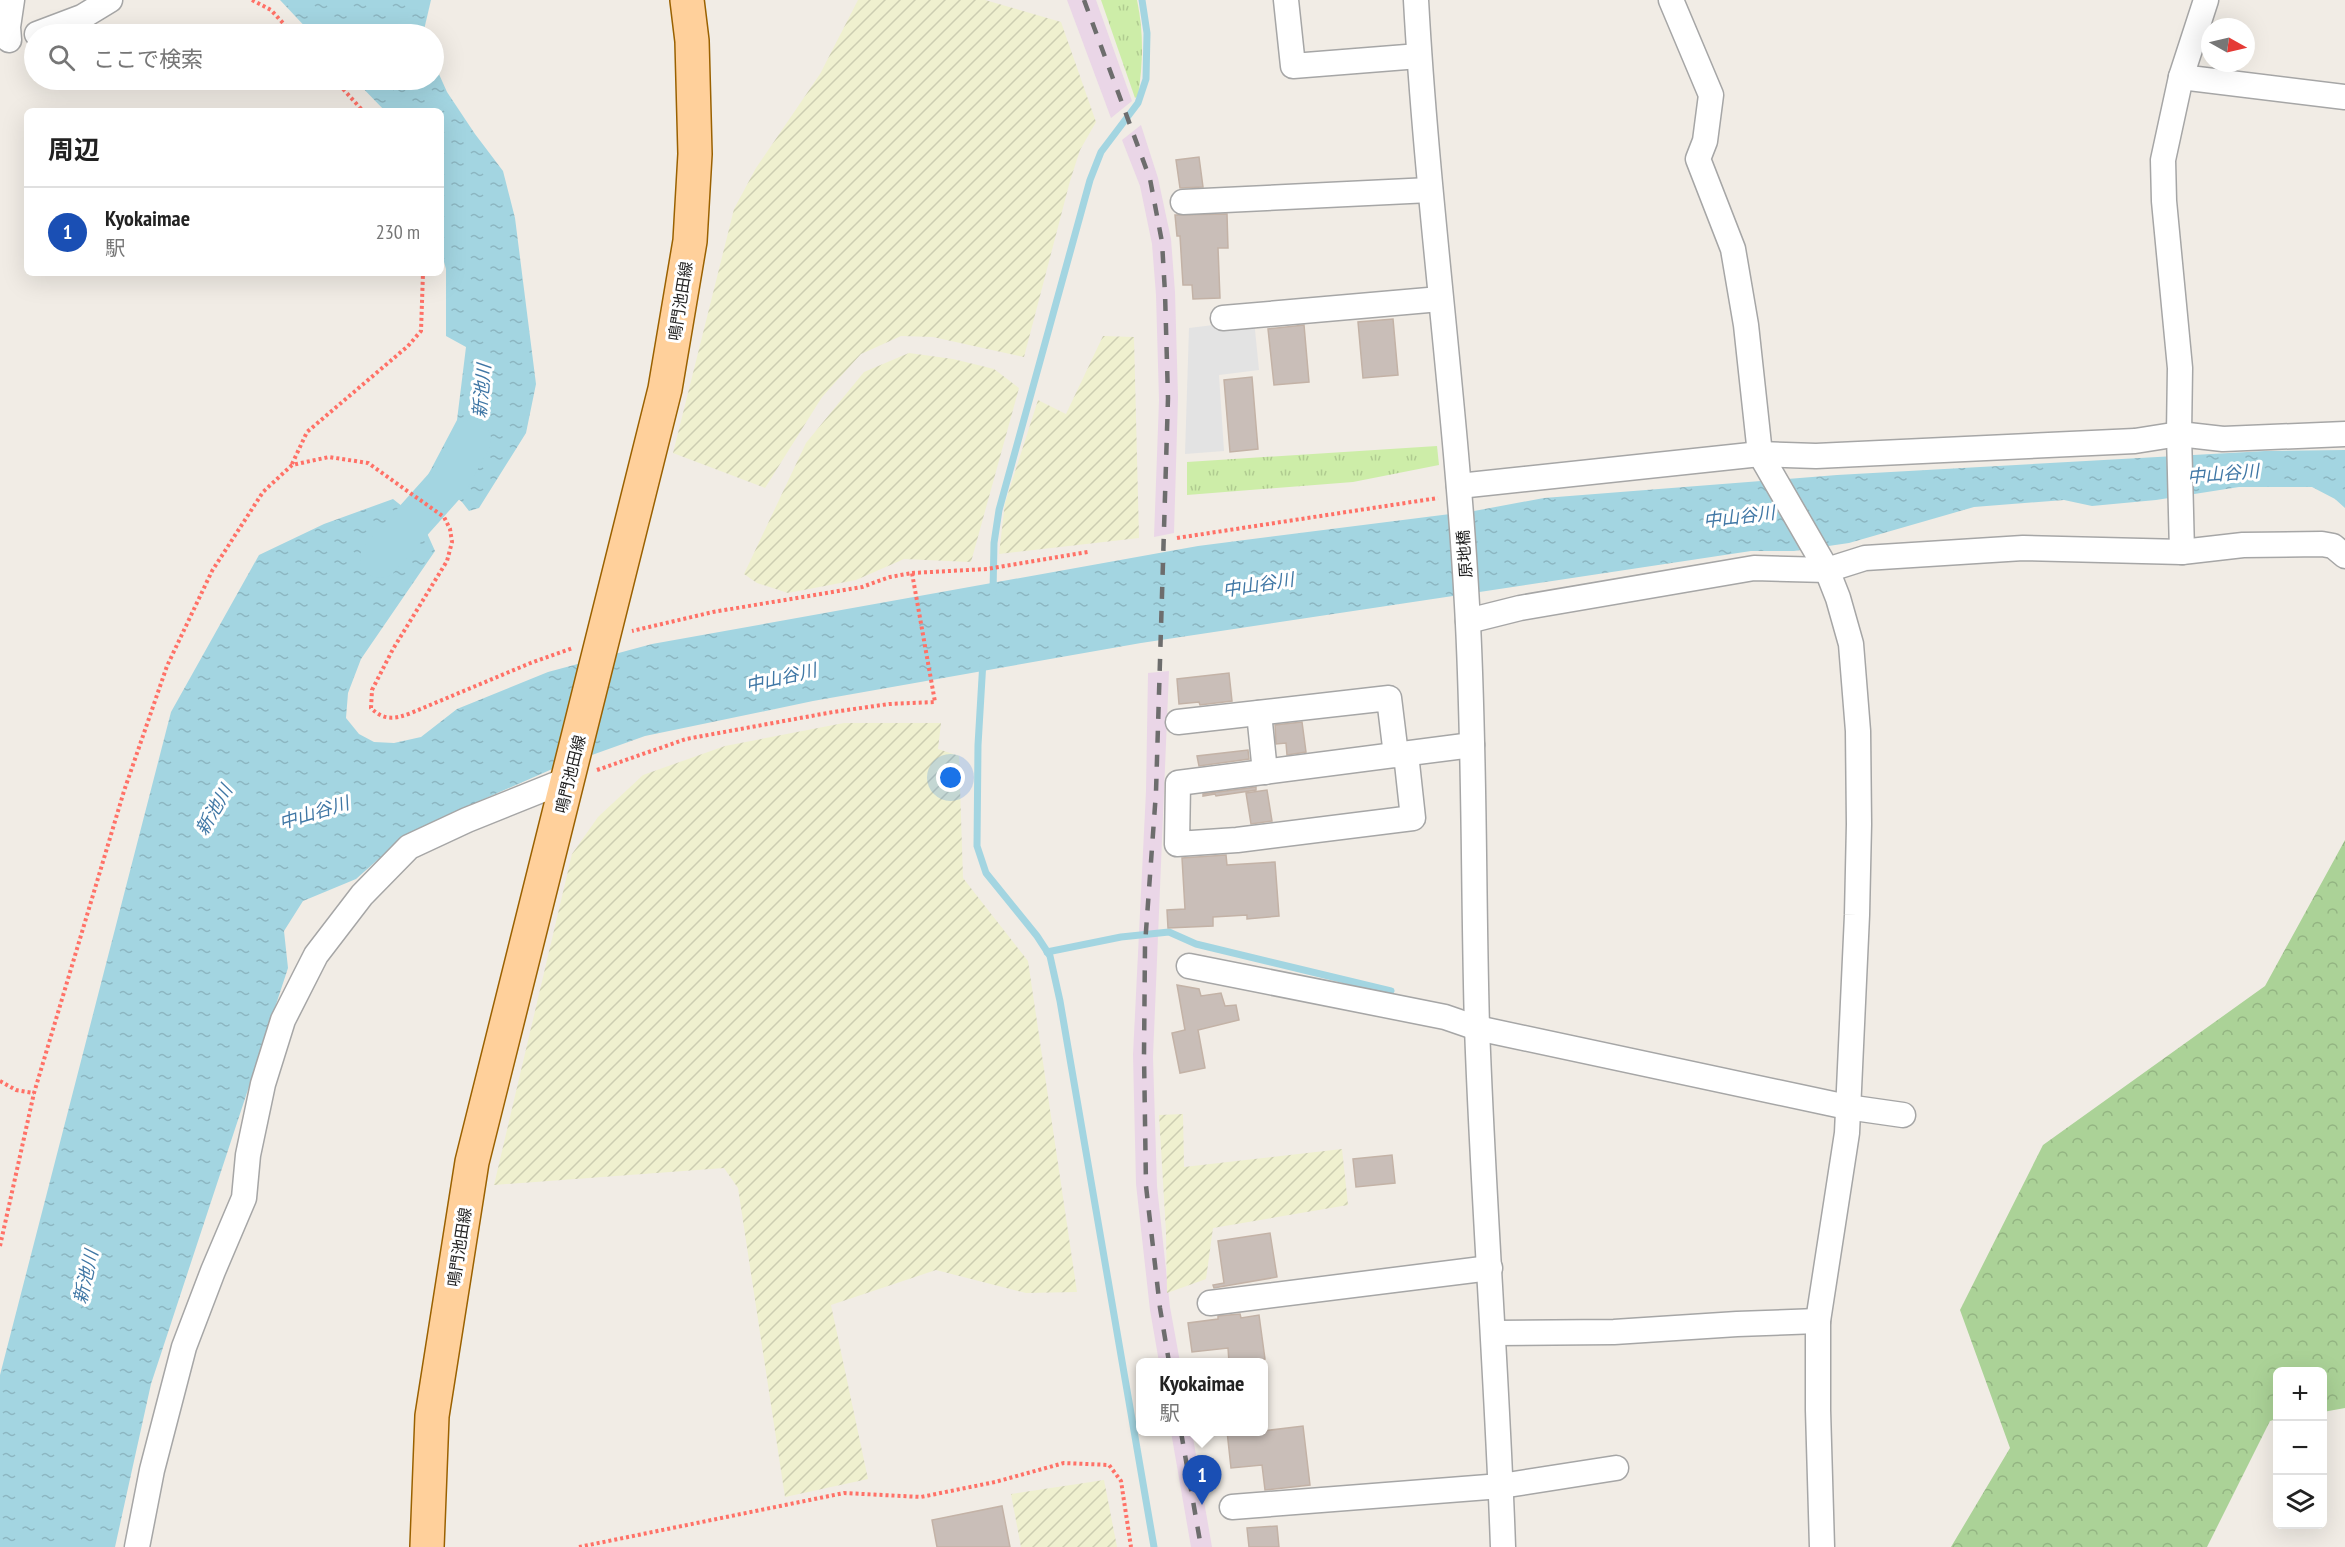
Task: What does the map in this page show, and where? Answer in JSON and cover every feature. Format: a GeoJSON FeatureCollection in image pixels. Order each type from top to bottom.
{"type":"FeatureCollection","features":[{"type":"Feature","properties":{"kind":"main road","name":"鳴門池田線"},"geometry":{"type":"LineString","coordinates":[[427,1547],[432,1416],[472,1162],[571,773],[665,389],[690,241],[694,154],[692,41],[687,0]]}},
{"type":"Feature","properties":{"kind":"street"},"geometry":{"type":"LineString","coordinates":[[12,0],[4,44],[24,39]]}},
{"type":"Feature","properties":{"kind":"street"},"geometry":{"type":"LineString","coordinates":[[64,24],[82,17],[110,0]]}},
{"type":"Feature","properties":{"kind":"street"},"geometry":{"type":"LineString","coordinates":[[1286,0],[1293,66],[1419,56]]}},
{"type":"Feature","properties":{"kind":"street","name":"原地橋"},"geometry":{"type":"LineString","coordinates":[[1416,0],[1430,190],[1459,494],[1468,615],[1477,1028],[1503,1547]]}},
{"type":"Feature","properties":{"kind":"street"},"geometry":{"type":"LineString","coordinates":[[1671,0],[1711,95],[1705,141],[1698,159],[1733,249],[1746,325],[1764,462],[1823,563],[1838,598],[1851,644],[1858,730],[1860,824],[1847,1133],[1818,1321],[1822,1547]]}},
{"type":"Feature","properties":{"kind":"street"},"geometry":{"type":"LineString","coordinates":[[2182,548],[2179,442],[2180,368],[2164,201],[2163,160],[2181,77],[2206,0]]}},
{"type":"Feature","properties":{"kind":"street"},"geometry":{"type":"LineString","coordinates":[[2181,77],[2345,97]]}},
{"type":"Feature","properties":{"kind":"street"},"geometry":{"type":"LineString","coordinates":[[1182,202],[1430,190]]}},
{"type":"Feature","properties":{"kind":"street"},"geometry":{"type":"LineString","coordinates":[[1223,318],[1440,299]]}},
{"type":"Feature","properties":{"kind":"street"},"geometry":{"type":"LineString","coordinates":[[1459,494],[1816,456],[2345,434]]}},
{"type":"Feature","properties":{"kind":"street"},"geometry":{"type":"LineString","coordinates":[[1468,615],[1754,568],[1866,558],[2023,548],[2182,548],[2322,544],[2333,546],[2345,556]]}},
{"type":"Feature","properties":{"kind":"street"},"geometry":{"type":"LineString","coordinates":[[1178,722],[1389,698],[1401,754],[1413,818],[1237,840],[1177,844],[1178,783],[1265,772],[1401,754],[1472,745]]}},
{"type":"Feature","properties":{"kind":"street"},"geometry":{"type":"LineString","coordinates":[[1259,713],[1265,772]]}},
{"type":"Feature","properties":{"kind":"street"},"geometry":{"type":"LineString","coordinates":[[137,1547],[152,1470],[184,1347],[244,1198],[248,1155],[263,1084],[283,1020],[316,955],[362,895],[409,847],[571,773]]}},
{"type":"Feature","properties":{"kind":"street"},"geometry":{"type":"LineString","coordinates":[[1190,966],[1445,1017],[1477,1028],[1848,1107],[1903,1115]]}},
{"type":"Feature","properties":{"kind":"street"},"geometry":{"type":"LineString","coordinates":[[1210,1303],[1490,1268]]}},
{"type":"Feature","properties":{"kind":"street"},"geometry":{"type":"LineString","coordinates":[[1494,1333],[1614,1332],[1818,1321]]}},
{"type":"Feature","properties":{"kind":"street"},"geometry":{"type":"LineString","coordinates":[[1232,1507],[1501,1486],[1616,1468]]}},
{"type":"Feature","properties":{"kind":"path"},"geometry":{"type":"LineString","coordinates":[[252,0],[271,10],[284,24]]}},
{"type":"Feature","properties":{"kind":"path"},"geometry":{"type":"LineString","coordinates":[[344,90],[360,108]]}},
{"type":"Feature","properties":{"kind":"path"},"geometry":{"type":"LineString","coordinates":[[0,1246],[34,1094],[124,791],[167,666],[212,571],[263,492],[292,465],[307,432],[408,346],[421,331],[423,276]]}},
{"type":"Feature","properties":{"kind":"path"},"geometry":{"type":"LineString","coordinates":[[292,465],[329,458],[368,463],[444,517],[450,529],[452,542],[447,561],[393,648],[372,690],[371,708],[380,717],[394,719],[533,662],[713,612],[862,587],[890,577],[912,573],[987,569],[1088,552]]}},
{"type":"Feature","properties":{"kind":"path"},"geometry":{"type":"LineString","coordinates":[[1177,538],[1459,494]]}},
{"type":"Feature","properties":{"kind":"path"},"geometry":{"type":"LineString","coordinates":[[571,773],[686,739],[833,712],[890,704],[935,702],[912,573]]}},
{"type":"Feature","properties":{"kind":"path"},"geometry":{"type":"LineString","coordinates":[[0,1081],[16,1090],[34,1094]]}},
{"type":"Feature","properties":{"kind":"path"},"geometry":{"type":"LineString","coordinates":[[579,1547],[844,1493],[921,1497],[995,1482],[1064,1464],[1109,1465],[1121,1480],[1131,1547]]}},
{"type":"Feature","properties":{"kind":"shaded area"},"geometry":{"type":"Polygon","coordinates":[[[1067,0],[1096,0],[1132,101],[1111,118],[1067,0]]]}},
{"type":"Feature","properties":{"kind":"shaded area"},"geometry":{"type":"Polygon","coordinates":[[[1141,125],[1158,178],[1171,239],[1175,292],[1178,397],[1174,533],[1154,537],[1159,400],[1152,244],[1140,186],[1122,140],[1141,125]]]}},
{"type":"Feature","properties":{"kind":"shaded area"},"geometry":{"type":"Polygon","coordinates":[[[1254,320],[1259,370],[1219,375],[1224,451],[1185,454],[1189,328],[1254,320]]]}},
{"type":"Feature","properties":{"kind":"shaded area"},"geometry":{"type":"Polygon","coordinates":[[[1169,671],[1153,1057],[1157,1186],[1170,1307],[1179,1358],[1158,1358],[1150,1310],[1136,1184],[1133,1055],[1146,791],[1148,673],[1169,671]]]}},
{"type":"Feature","properties":{"kind":"shaded area"},"geometry":{"type":"Polygon","coordinates":[[[1172,1436],[1193,1436],[1212,1547],[1191,1547],[1172,1436]]]}},
{"type":"Feature","properties":{"kind":"green space"},"geometry":{"type":"Polygon","coordinates":[[[858,0],[985,0],[1061,22],[1096,122],[1080,150],[1070,181],[1024,357],[933,337],[901,336],[861,354],[822,397],[765,488],[673,453],[734,209],[756,168],[820,74],[858,0]]]}},
{"type":"Feature","properties":{"kind":"green space"},"geometry":{"type":"Polygon","coordinates":[[[1101,0],[1137,0],[1142,48],[1138,96],[1135,98],[1101,0]]]}},
{"type":"Feature","properties":{"kind":"green space"},"geometry":{"type":"Polygon","coordinates":[[[1103,336],[1134,337],[1139,538],[999,554],[1005,503],[1038,400],[1066,414],[1103,336]]]}},
{"type":"Feature","properties":{"kind":"green space"},"geometry":{"type":"Polygon","coordinates":[[[909,353],[953,359],[994,369],[1019,388],[971,562],[904,559],[856,580],[788,593],[757,583],[744,574],[806,443],[864,372],[909,353]]]}},
{"type":"Feature","properties":{"kind":"green space"},"geometry":{"type":"Polygon","coordinates":[[[1437,446],[1439,465],[1353,482],[1187,495],[1187,462],[1437,446]]]}},
{"type":"Feature","properties":{"kind":"green space"},"geometry":{"type":"Polygon","coordinates":[[[844,723],[941,723],[938,749],[959,756],[963,878],[1028,961],[1077,1292],[1026,1293],[936,1270],[831,1305],[868,1479],[785,1497],[738,1188],[724,1168],[494,1185],[572,854],[598,817],[643,775],[725,746],[844,723]]]}},
{"type":"Feature","properties":{"kind":"green space"},"geometry":{"type":"Polygon","coordinates":[[[2345,840],[2345,1408],[2327,1411],[2327,1367],[2273,1367],[2273,1420],[2270,1421],[2207,1547],[1951,1547],[2010,1448],[1960,1310],[2043,1145],[2265,986],[2345,840]]]}},
{"type":"Feature","properties":{"kind":"green space"},"geometry":{"type":"Polygon","coordinates":[[[1183,1114],[1184,1167],[1342,1149],[1348,1205],[1213,1228],[1206,1279],[1167,1293],[1159,1115],[1183,1114]]]}},
{"type":"Feature","properties":{"kind":"green space"},"geometry":{"type":"Polygon","coordinates":[[[1104,1480],[1117,1547],[1021,1547],[1011,1494],[1104,1480]]]}},
{"type":"Feature","properties":{"kind":"water"},"geometry":{"type":"Polygon","coordinates":[[[280,0],[431,0],[425,24],[303,24],[280,0]]]}},
{"type":"Feature","properties":{"kind":"water"},"geometry":{"type":"Polygon","coordinates":[[[444,85],[475,134],[503,171],[515,218],[536,384],[526,433],[479,508],[469,511],[462,502],[428,475],[457,420],[466,347],[446,336],[444,108],[382,108],[365,90],[444,90],[444,85]]]}},
{"type":"Feature","properties":{"kind":"water","name":"中山谷川"},"geometry":{"type":"Polygon","coordinates":[[[2345,450],[2345,508],[2335,499],[2312,487],[2239,487],[2156,500],[2092,506],[2064,500],[1974,507],[1849,543],[1794,551],[1751,551],[1141,643],[813,701],[645,736],[550,770],[475,803],[400,840],[356,879],[303,901],[284,931],[288,968],[151,1384],[115,1547],[0,1547],[0,1375],[171,712],[259,555],[324,524],[393,499],[422,522],[435,551],[361,659],[348,693],[346,718],[359,734],[374,742],[394,743],[421,737],[457,709],[548,672],[652,644],[1198,546],[1474,511],[1544,498],[1837,475],[2265,451],[2345,450]]]}},
{"type":"Feature","properties":{"kind":"building"},"geometry":{"type":"Polygon","coordinates":[[[1199,157],[1203,187],[1180,188],[1176,160],[1199,157]]]}},
{"type":"Feature","properties":{"kind":"building"},"geometry":{"type":"Polygon","coordinates":[[[1227,214],[1228,248],[1218,248],[1220,298],[1193,299],[1192,285],[1183,285],[1180,236],[1177,236],[1175,215],[1227,214]]]}},
{"type":"Feature","properties":{"kind":"building"},"geometry":{"type":"Polygon","coordinates":[[[1393,319],[1398,375],[1363,378],[1358,322],[1393,319]]]}},
{"type":"Feature","properties":{"kind":"building"},"geometry":{"type":"Polygon","coordinates":[[[1304,325],[1309,382],[1274,385],[1268,329],[1304,325]]]}},
{"type":"Feature","properties":{"kind":"building"},"geometry":{"type":"Polygon","coordinates":[[[1252,377],[1258,449],[1230,452],[1224,380],[1252,377]]]}},
{"type":"Feature","properties":{"kind":"building"},"geometry":{"type":"Polygon","coordinates":[[[1229,673],[1232,701],[1200,705],[1199,702],[1179,704],[1177,679],[1229,673]]]}},
{"type":"Feature","properties":{"kind":"building"},"geometry":{"type":"Polygon","coordinates":[[[1302,722],[1306,752],[1287,755],[1286,743],[1276,744],[1275,725],[1302,722]]]}},
{"type":"Feature","properties":{"kind":"building"},"geometry":{"type":"Polygon","coordinates":[[[1248,750],[1249,759],[1199,766],[1197,756],[1248,750]]]}},
{"type":"Feature","properties":{"kind":"building"},"geometry":{"type":"Polygon","coordinates":[[[1256,787],[1256,790],[1203,796],[1203,794],[1256,787]]]}},
{"type":"Feature","properties":{"kind":"building"},"geometry":{"type":"Polygon","coordinates":[[[1267,790],[1272,821],[1251,824],[1246,793],[1267,790]]]}},
{"type":"Feature","properties":{"kind":"building"},"geometry":{"type":"Polygon","coordinates":[[[1226,855],[1227,865],[1275,862],[1279,916],[1247,919],[1247,915],[1213,917],[1213,926],[1168,928],[1167,910],[1185,909],[1182,858],[1226,855]]]}},
{"type":"Feature","properties":{"kind":"building"},"geometry":{"type":"Polygon","coordinates":[[[1177,985],[1199,989],[1201,996],[1221,993],[1225,1006],[1236,1005],[1239,1020],[1198,1030],[1205,1068],[1180,1073],[1172,1033],[1185,1030],[1177,985]]]}},
{"type":"Feature","properties":{"kind":"building"},"geometry":{"type":"Polygon","coordinates":[[[1392,1155],[1395,1183],[1356,1187],[1353,1159],[1392,1155]]]}},
{"type":"Feature","properties":{"kind":"building"},"geometry":{"type":"Polygon","coordinates":[[[1270,1233],[1277,1277],[1214,1288],[1213,1285],[1224,1283],[1218,1241],[1270,1233]]]}},
{"type":"Feature","properties":{"kind":"building"},"geometry":{"type":"Polygon","coordinates":[[[1240,1314],[1241,1318],[1259,1315],[1265,1358],[1229,1358],[1228,1348],[1192,1352],[1188,1323],[1218,1319],[1218,1316],[1240,1314]]]}},
{"type":"Feature","properties":{"kind":"building"},"geometry":{"type":"Polygon","coordinates":[[[1303,1426],[1310,1485],[1265,1490],[1262,1465],[1231,1468],[1228,1436],[1268,1436],[1268,1430],[1303,1426]]]}},
{"type":"Feature","properties":{"kind":"building"},"geometry":{"type":"Polygon","coordinates":[[[1002,1506],[1010,1547],[937,1547],[932,1520],[1002,1506]]]}},
{"type":"Feature","properties":{"kind":"building"},"geometry":{"type":"Polygon","coordinates":[[[1277,1526],[1279,1547],[1249,1547],[1247,1528],[1277,1526]]]}},
{"type":"Feature","properties":{"kind":"waterway"},"geometry":{"type":"LineString","coordinates":[[993,592],[994,543],[999,510],[1090,180],[1101,152],[1138,103],[1146,79],[1147,33],[1142,0]]}},
{"type":"Feature","properties":{"kind":"waterway","name":"新池川"},"geometry":{"type":"LineString","coordinates":[[380,558],[448,482],[471,440]]}},
{"type":"Feature","properties":{"kind":"waterway"},"geometry":{"type":"LineString","coordinates":[[983,661],[978,745],[977,846],[986,873],[1037,936],[1050,956],[1060,1001],[1154,1547]]}},
{"type":"Feature","properties":{"kind":"waterway"},"geometry":{"type":"LineString","coordinates":[[1047,952],[1121,937],[1169,932],[1196,944],[1391,991]]}},
{"type":"Feature","properties":{"kind":"railway"},"geometry":{"type":"LineString","coordinates":[[1084,0],[1150,179],[1162,242],[1168,398],[1156,792],[1145,945],[1144,1055],[1146,1186],[1160,1308],[1168,1358]]}},
{"type":"Feature","properties":{"kind":"railway"},"geometry":{"type":"LineString","coordinates":[[1182,1436],[1201,1547]]}},
{"type":"Feature","properties":{"kind":"place","name":"Kyokaimae"},"geometry":{"type":"Point","coordinates":[1202,1505]}}]}
